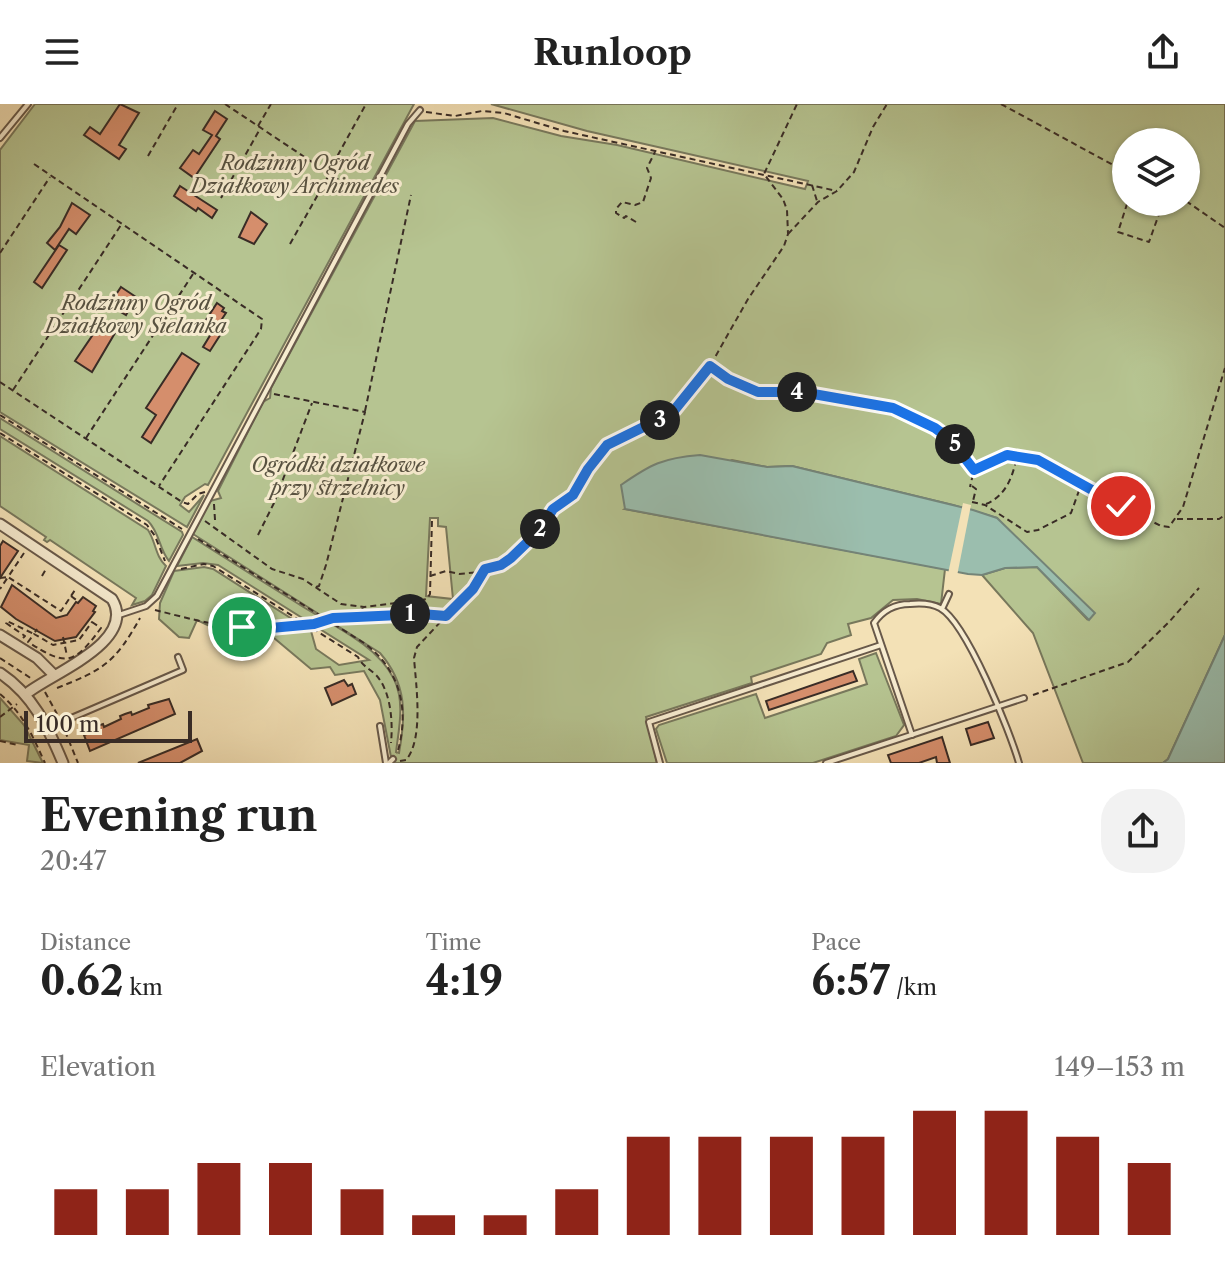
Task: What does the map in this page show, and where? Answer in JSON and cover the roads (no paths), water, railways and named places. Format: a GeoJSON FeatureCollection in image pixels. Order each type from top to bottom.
{"type":"FeatureCollection","features":[{"type":"Feature","properties":{"kind":"street"},"geometry":{"type":"LineString","coordinates":[[0,524],[112,599],[117,608],[111,632],[100,646],[26,694]]}},
{"type":"Feature","properties":{"kind":"street"},"geometry":{"type":"LineString","coordinates":[[0,635],[37,658],[54,675]]}},
{"type":"Feature","properties":{"kind":"street"},"geometry":{"type":"LineString","coordinates":[[0,673],[26,694],[48,728],[63,763]]}},
{"type":"Feature","properties":{"kind":"lane"},"geometry":{"type":"LineString","coordinates":[[0,138],[28,104]]}},
{"type":"Feature","properties":{"kind":"lane"},"geometry":{"type":"LineString","coordinates":[[117,615],[146,606],[157,596],[388,162],[420,110]]}},
{"type":"Feature","properties":{"kind":"lane"},"geometry":{"type":"LineString","coordinates":[[942,609],[949,594]]}},
{"type":"Feature","properties":{"kind":"lane"},"geometry":{"type":"LineString","coordinates":[[912,735],[874,623],[880,614],[897,604],[924,603],[942,609],[958,629],[999,706],[1019,763]]}},
{"type":"Feature","properties":{"kind":"lane"},"geometry":{"type":"LineString","coordinates":[[660,763],[649,722],[881,645]]}},
{"type":"Feature","properties":{"kind":"lane"},"geometry":{"type":"LineString","coordinates":[[48,728],[183,670],[178,657]]}},
{"type":"Feature","properties":{"kind":"lane"},"geometry":{"type":"LineString","coordinates":[[826,763],[1024,698]]}},
{"type":"Feature","properties":{"kind":"lane"},"geometry":{"type":"LineString","coordinates":[[380,726],[391,759]]}},
{"type":"Feature","properties":{"kind":"park label","name":"Rodzinny Ogród Działkowy Archimedes"},"geometry":{"type":"Point","coordinates":[295,174]}},
{"type":"Feature","properties":{"kind":"park label","name":"Rodzinny Ogród Działkowy Sielanka"},"geometry":{"type":"Point","coordinates":[136,314]}},
{"type":"Feature","properties":{"kind":"park label","name":"Ogródki działkowe przy strzelnicy"},"geometry":{"type":"Point","coordinates":[338,476]}}]}
